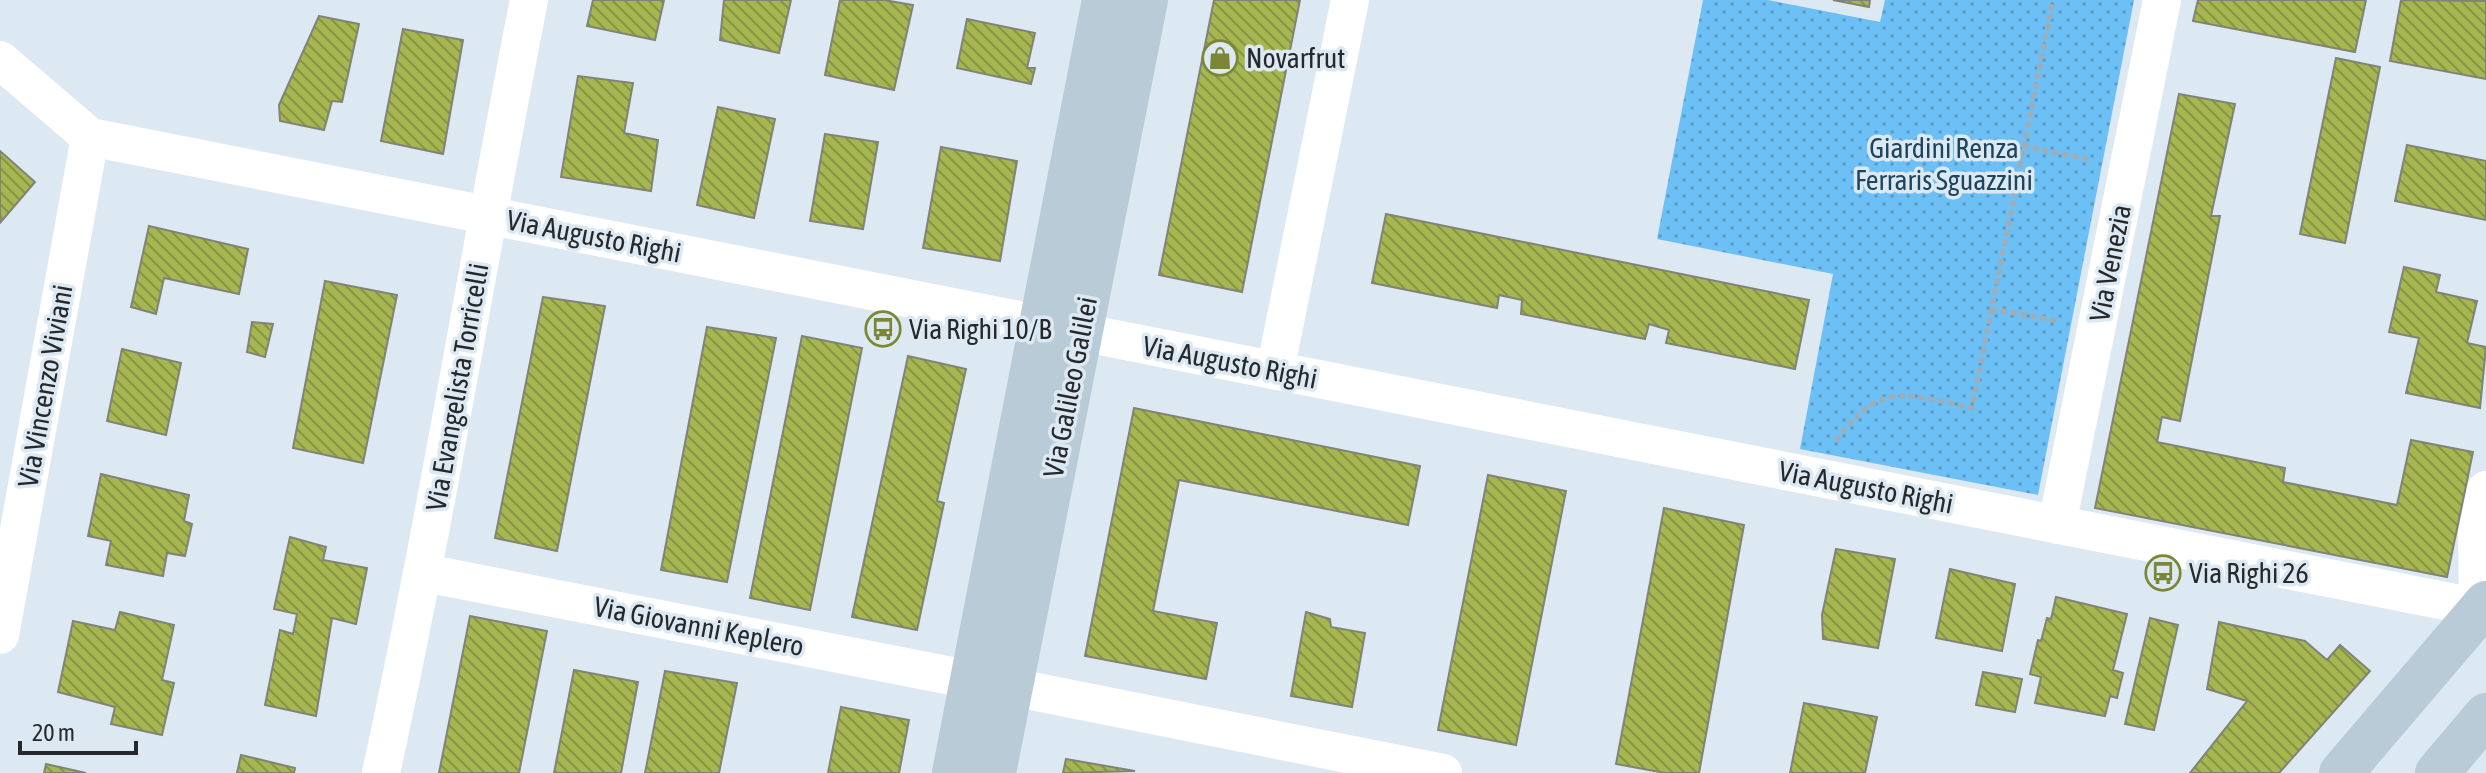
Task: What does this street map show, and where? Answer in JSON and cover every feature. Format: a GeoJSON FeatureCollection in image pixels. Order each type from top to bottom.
{"type":"FeatureCollection","features":[{"type":"Feature","properties":{"kind":"street","name":"Via Evangelista Torricelli"},"geometry":{"type":"LineString","coordinates":[[381,773],[425,573],[486,215],[529,0]]}},
{"type":"Feature","properties":{"kind":"street","name":"Via Galileo Galilei"},"geometry":{"type":"LineString","coordinates":[[1061,328],[1102,0]]}},
{"type":"Feature","properties":{"kind":"street","name":"Via Galileo Galilei"},"geometry":{"type":"LineString","coordinates":[[954,773],[992,683],[1061,328],[1146,0]]}},
{"type":"Feature","properties":{"kind":"street"},"geometry":{"type":"LineString","coordinates":[[1275,371],[1350,0]]}},
{"type":"Feature","properties":{"kind":"street","name":"Via Venezia"},"geometry":{"type":"LineString","coordinates":[[2057,525],[2162,0]]}},
{"type":"Feature","properties":{"kind":"street","name":"Via Augusto Righi"},"geometry":{"type":"LineString","coordinates":[[0,60],[90,137],[2483,607]]}},
{"type":"Feature","properties":{"kind":"street","name":"Via Vincenzo Viviani"},"geometry":{"type":"LineString","coordinates":[[0,635],[90,137]]}},
{"type":"Feature","properties":{"kind":"street"},"geometry":{"type":"LineString","coordinates":[[2341,773],[2483,607],[2477,534],[2486,490]]}},
{"type":"Feature","properties":{"kind":"street","name":"Via Giovanni Keplero"},"geometry":{"type":"LineString","coordinates":[[425,573],[1443,773]]}},
{"type":"Feature","properties":{"kind":"street","name":"Via Galileo Galilei"},"geometry":{"type":"LineString","coordinates":[[992,683],[994,773]]}},
{"type":"Feature","properties":{"kind":"street"},"geometry":{"type":"LineString","coordinates":[[2437,773],[2486,715]]}},
{"type":"Feature","properties":{"kind":"path"},"geometry":{"type":"LineString","coordinates":[[1831,448],[1854,417],[1876,400],[1906,394],[1972,408],[2053,0]]}},
{"type":"Feature","properties":{"kind":"path"},"geometry":{"type":"LineString","coordinates":[[2023,146],[2093,160]]}},
{"type":"Feature","properties":{"kind":"path"},"geometry":{"type":"LineString","coordinates":[[1991,309],[2062,322]]}},
{"type":"Feature","properties":{"kind":"green space","name":"Giardini Renza Ferraris Sguazzini"},"geometry":{"type":"Polygon","coordinates":[[[1703,0],[1768,0],[1880,22],[1885,0],[2134,0],[2038,495],[1800,449],[1833,274],[1657,239],[1703,0]]]}},
{"type":"Feature","properties":{"kind":"building"},"geometry":{"type":"Polygon","coordinates":[[[593,0],[664,0],[655,40],[587,26],[593,0]]]}},
{"type":"Feature","properties":{"kind":"building"},"geometry":{"type":"Polygon","coordinates":[[[724,0],[791,0],[779,53],[720,40],[724,0]]]}},
{"type":"Feature","properties":{"kind":"building"},"geometry":{"type":"Polygon","coordinates":[[[840,0],[884,0],[913,5],[894,90],[825,75],[840,0]]]}},
{"type":"Feature","properties":{"kind":"building"},"geometry":{"type":"Polygon","coordinates":[[[1214,0],[1300,0],[1242,292],[1159,275],[1214,0]]]}},
{"type":"Feature","properties":{"kind":"building"},"geometry":{"type":"Polygon","coordinates":[[[1833,0],[1870,0],[1869,7],[1833,0]]]}},
{"type":"Feature","properties":{"kind":"building"},"geometry":{"type":"Polygon","coordinates":[[[2198,0],[2366,0],[2355,52],[2193,21],[2198,0]]]}},
{"type":"Feature","properties":{"kind":"building"},"geometry":{"type":"Polygon","coordinates":[[[2401,0],[2486,1],[2486,79],[2390,61],[2401,0]]]}},
{"type":"Feature","properties":{"kind":"building"},"geometry":{"type":"Polygon","coordinates":[[[319,16],[359,24],[342,102],[332,101],[324,130],[280,121],[279,105],[319,16]]]}},
{"type":"Feature","properties":{"kind":"building"},"geometry":{"type":"Polygon","coordinates":[[[967,19],[1035,33],[1027,68],[1035,68],[1031,84],[957,68],[967,19]]]}},
{"type":"Feature","properties":{"kind":"building"},"geometry":{"type":"Polygon","coordinates":[[[403,29],[463,40],[443,154],[381,141],[403,29]]]}},
{"type":"Feature","properties":{"kind":"building"},"geometry":{"type":"Polygon","coordinates":[[[2336,58],[2380,67],[2345,243],[2300,234],[2336,58]]]}},
{"type":"Feature","properties":{"kind":"building"},"geometry":{"type":"Polygon","coordinates":[[[578,76],[633,83],[624,133],[658,140],[651,191],[561,177],[578,76]]]}},
{"type":"Feature","properties":{"kind":"building"},"geometry":{"type":"Polygon","coordinates":[[[2179,94],[2235,104],[2211,216],[2220,216],[2180,421],[2162,417],[2157,442],[2285,468],[2283,482],[2397,505],[2411,440],[2473,452],[2447,577],[2095,508],[2179,94]]]}},
{"type":"Feature","properties":{"kind":"building"},"geometry":{"type":"Polygon","coordinates":[[[718,107],[775,119],[754,218],[697,205],[718,107]]]}},
{"type":"Feature","properties":{"kind":"building"},"geometry":{"type":"Polygon","coordinates":[[[825,134],[878,142],[863,229],[810,221],[825,134]]]}},
{"type":"Feature","properties":{"kind":"building"},"geometry":{"type":"Polygon","coordinates":[[[2407,145],[2486,161],[2486,220],[2395,201],[2407,145]]]}},
{"type":"Feature","properties":{"kind":"building"},"geometry":{"type":"Polygon","coordinates":[[[941,147],[1017,161],[1000,261],[923,248],[941,147]]]}},
{"type":"Feature","properties":{"kind":"building"},"geometry":{"type":"Polygon","coordinates":[[[0,151],[35,182],[0,223],[0,151]]]}},
{"type":"Feature","properties":{"kind":"building"},"geometry":{"type":"Polygon","coordinates":[[[1386,214],[1809,300],[1795,369],[1666,343],[1669,330],[1649,324],[1645,339],[1521,314],[1522,300],[1499,295],[1497,308],[1372,283],[1386,214]]]}},
{"type":"Feature","properties":{"kind":"building"},"geometry":{"type":"Polygon","coordinates":[[[149,226],[248,249],[239,294],[164,278],[156,314],[131,307],[149,226]]]}},
{"type":"Feature","properties":{"kind":"building"},"geometry":{"type":"Polygon","coordinates":[[[2404,267],[2440,275],[2436,292],[2477,301],[2467,343],[2486,347],[2480,408],[2406,393],[2419,338],[2389,332],[2404,267]]]}},
{"type":"Feature","properties":{"kind":"building"},"geometry":{"type":"Polygon","coordinates":[[[325,281],[397,295],[363,463],[293,448],[325,281]]]}},
{"type":"Feature","properties":{"kind":"building"},"geometry":{"type":"Polygon","coordinates":[[[543,297],[605,306],[557,551],[495,538],[543,297]]]}},
{"type":"Feature","properties":{"kind":"building"},"geometry":{"type":"Polygon","coordinates":[[[252,322],[273,324],[265,357],[247,352],[252,322]]]}},
{"type":"Feature","properties":{"kind":"building"},"geometry":{"type":"Polygon","coordinates":[[[707,327],[776,338],[727,582],[661,570],[707,327]]]}},
{"type":"Feature","properties":{"kind":"building"},"geometry":{"type":"Polygon","coordinates":[[[802,336],[862,348],[810,610],[750,598],[802,336]]]}},
{"type":"Feature","properties":{"kind":"building"},"geometry":{"type":"Polygon","coordinates":[[[122,349],[181,363],[166,435],[107,421],[122,349]]]}},
{"type":"Feature","properties":{"kind":"building"},"geometry":{"type":"Polygon","coordinates":[[[908,356],[966,369],[937,501],[944,503],[917,630],[852,617],[908,356]]]}},
{"type":"Feature","properties":{"kind":"building"},"geometry":{"type":"Polygon","coordinates":[[[1134,408],[1420,466],[1408,525],[1179,480],[1153,611],[1217,623],[1206,679],[1085,656],[1134,408]]]}},
{"type":"Feature","properties":{"kind":"building"},"geometry":{"type":"Polygon","coordinates":[[[101,474],[189,495],[184,521],[192,524],[185,556],[167,553],[163,576],[106,565],[111,541],[88,536],[101,474]]]}},
{"type":"Feature","properties":{"kind":"building"},"geometry":{"type":"Polygon","coordinates":[[[1488,475],[1566,491],[1516,745],[1438,730],[1488,475]]]}},
{"type":"Feature","properties":{"kind":"building"},"geometry":{"type":"Polygon","coordinates":[[[1664,508],[1744,525],[1699,773],[1665,773],[1616,764],[1664,508]]]}},
{"type":"Feature","properties":{"kind":"building"},"geometry":{"type":"Polygon","coordinates":[[[290,537],[326,547],[323,560],[367,568],[356,624],[332,618],[316,716],[265,705],[280,630],[293,634],[297,614],[274,609],[290,537]]]}},
{"type":"Feature","properties":{"kind":"building"},"geometry":{"type":"Polygon","coordinates":[[[1836,549],[1895,559],[1878,648],[1823,639],[1822,615],[1836,549]]]}},
{"type":"Feature","properties":{"kind":"building"},"geometry":{"type":"Polygon","coordinates":[[[1950,569],[2015,584],[2002,651],[1936,638],[1950,569]]]}},
{"type":"Feature","properties":{"kind":"building"},"geometry":{"type":"Polygon","coordinates":[[[2056,597],[2127,614],[2113,670],[2123,673],[2117,698],[2110,696],[2105,716],[2035,703],[2041,677],[2030,674],[2038,640],[2041,641],[2047,618],[2051,619],[2056,597]]]}},
{"type":"Feature","properties":{"kind":"building"},"geometry":{"type":"Polygon","coordinates":[[[120,612],[174,625],[162,680],[174,683],[162,735],[111,724],[115,707],[58,692],[73,621],[115,630],[120,612]]]}},
{"type":"Feature","properties":{"kind":"building"},"geometry":{"type":"Polygon","coordinates":[[[1306,612],[1330,619],[1331,627],[1365,633],[1352,707],[1291,696],[1306,612]]]}},
{"type":"Feature","properties":{"kind":"building"},"geometry":{"type":"Polygon","coordinates":[[[470,616],[547,631],[519,773],[439,773],[470,616]]]}},
{"type":"Feature","properties":{"kind":"building"},"geometry":{"type":"Polygon","coordinates":[[[2150,618],[2178,625],[2154,730],[2125,724],[2150,618]]]}},
{"type":"Feature","properties":{"kind":"building"},"geometry":{"type":"Polygon","coordinates":[[[2219,622],[2305,641],[2327,660],[2340,645],[2370,671],[2279,773],[2190,773],[2247,701],[2207,689],[2219,622]]]}},
{"type":"Feature","properties":{"kind":"building"},"geometry":{"type":"Polygon","coordinates":[[[574,670],[638,682],[621,773],[554,773],[574,670]]]}},
{"type":"Feature","properties":{"kind":"building"},"geometry":{"type":"Polygon","coordinates":[[[665,671],[737,683],[719,773],[645,773],[665,671]]]}},
{"type":"Feature","properties":{"kind":"building"},"geometry":{"type":"Polygon","coordinates":[[[1983,672],[2022,679],[2015,712],[1976,705],[1983,672]]]}},
{"type":"Feature","properties":{"kind":"building"},"geometry":{"type":"Polygon","coordinates":[[[1804,703],[1877,717],[1865,773],[1790,773],[1804,703]]]}},
{"type":"Feature","properties":{"kind":"building"},"geometry":{"type":"Polygon","coordinates":[[[841,707],[909,720],[899,773],[828,773],[841,707]]]}},
{"type":"Feature","properties":{"kind":"building"},"geometry":{"type":"Polygon","coordinates":[[[241,755],[295,768],[294,773],[237,773],[241,755]]]}},
{"type":"Feature","properties":{"kind":"building"},"geometry":{"type":"Polygon","coordinates":[[[1066,759],[1135,771],[1063,773],[1066,759]]]}},
{"type":"Feature","properties":{"kind":"building"},"geometry":{"type":"Polygon","coordinates":[[[46,764],[86,773],[44,773],[46,764]]]}},
{"type":"Feature","properties":{"kind":"place","name":"Novarfrut"},"geometry":{"type":"Point","coordinates":[1220,58]}},
{"type":"Feature","properties":{"kind":"place","name":"Via Righi 10/B"},"geometry":{"type":"Point","coordinates":[883,329]}},
{"type":"Feature","properties":{"kind":"place","name":"Via Righi 26"},"geometry":{"type":"Point","coordinates":[2163,573]}}]}
